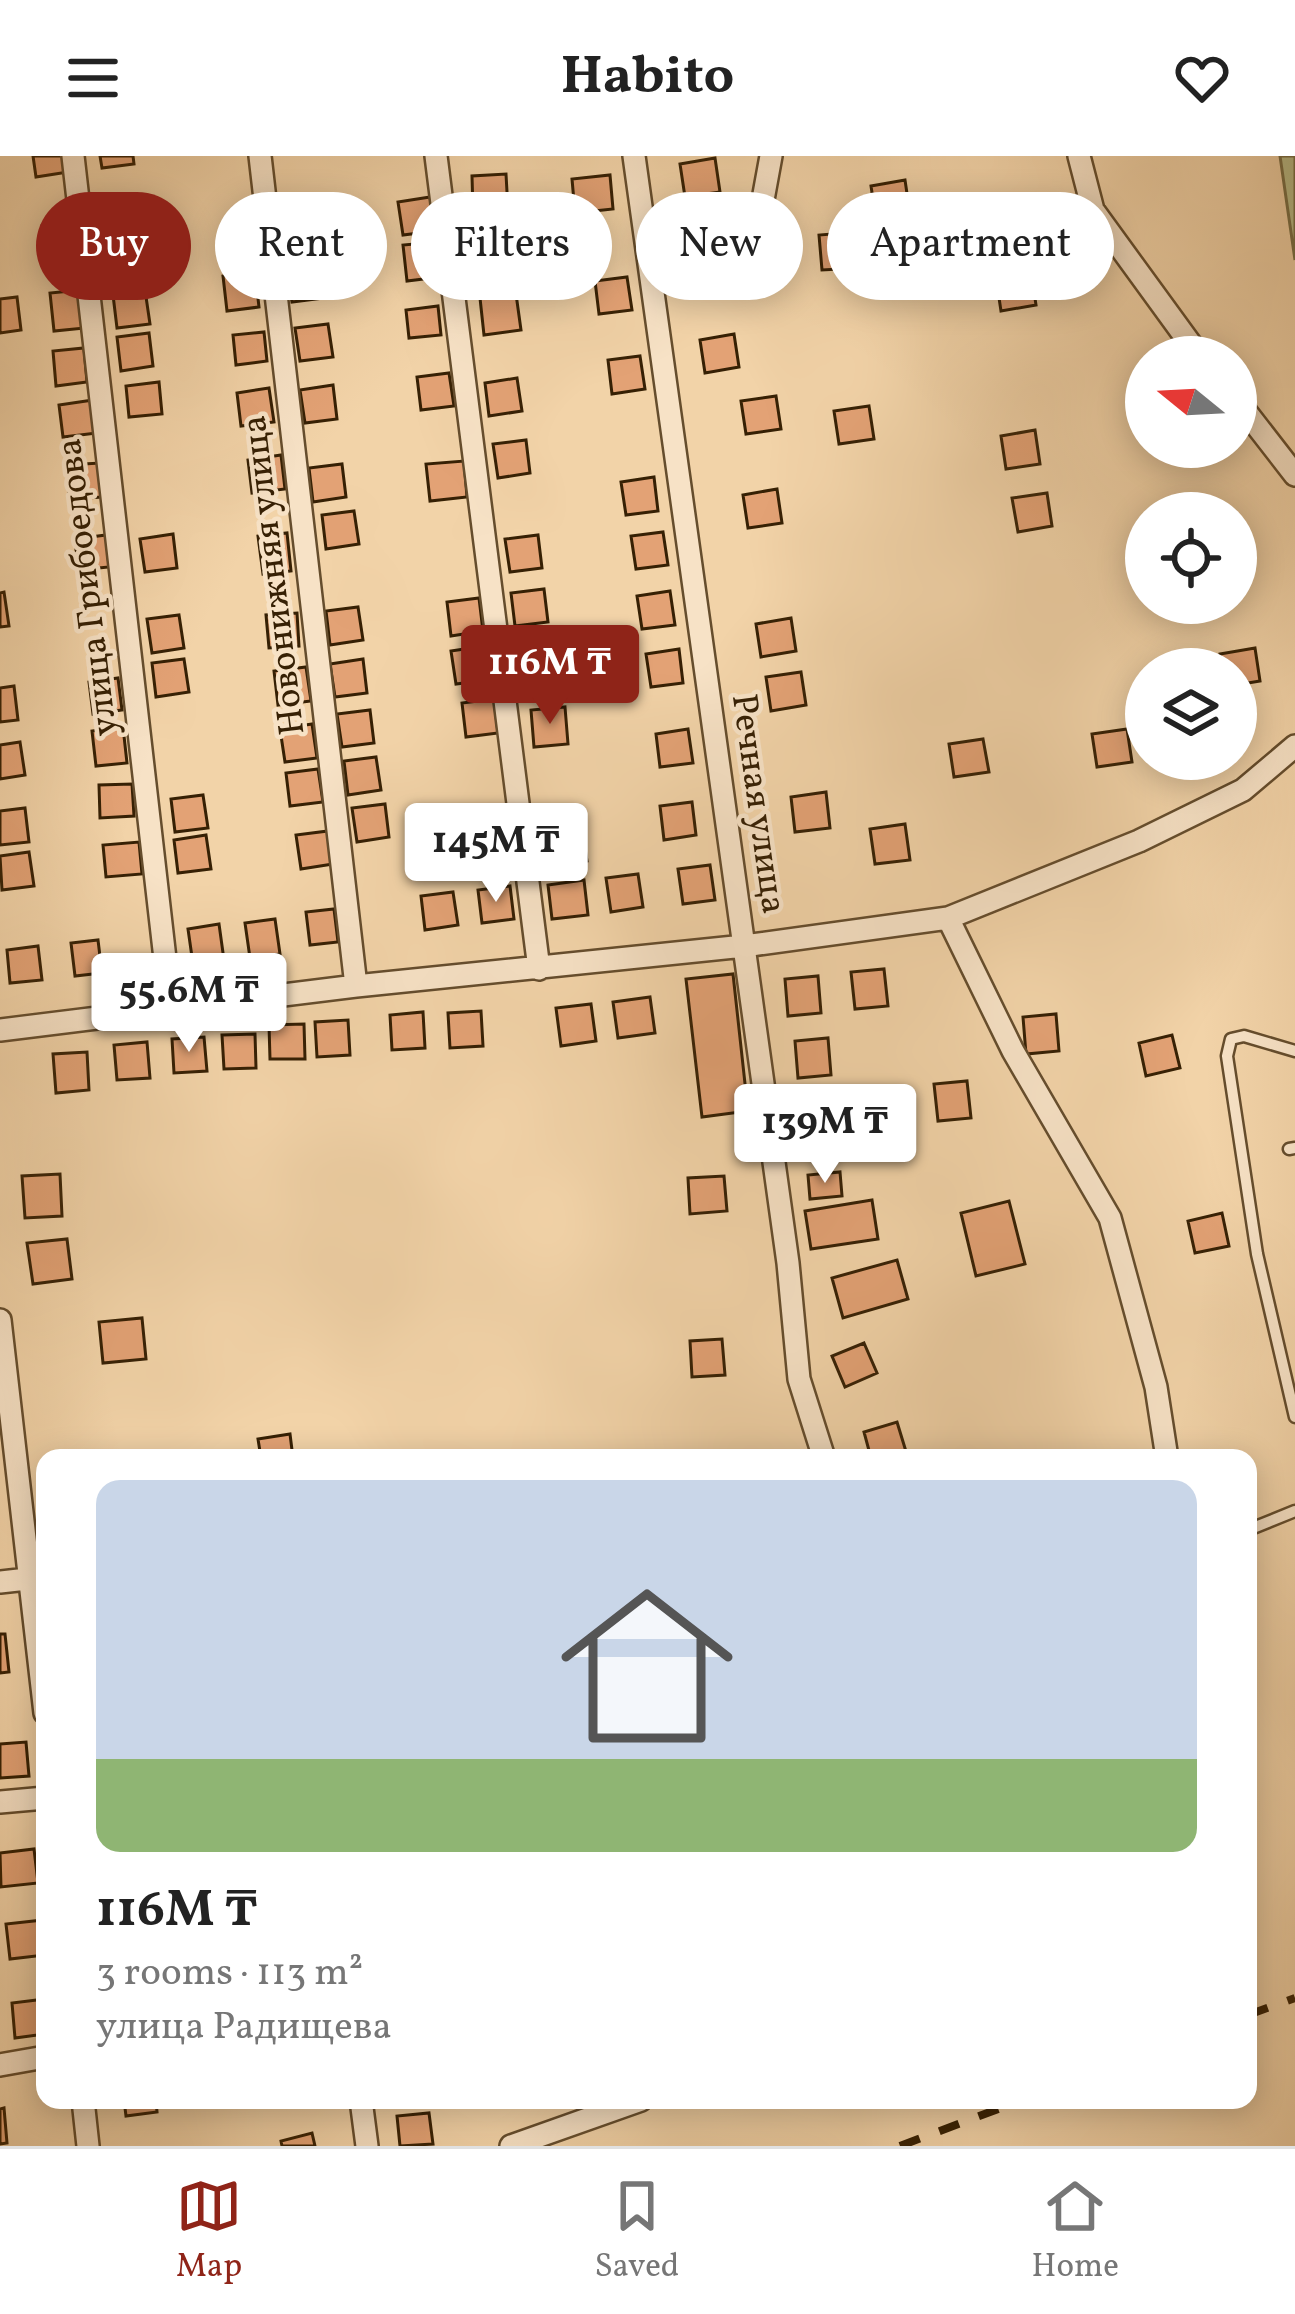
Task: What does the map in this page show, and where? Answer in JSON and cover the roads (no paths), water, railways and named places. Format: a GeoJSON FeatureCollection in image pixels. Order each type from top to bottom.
{"type":"FeatureCollection","features":[{"type":"Feature","properties":{"kind":"street","name":"улица Грибоедова"},"geometry":{"type":"LineString","coordinates":[[73,156],[171,1011]]}},
{"type":"Feature","properties":{"kind":"street","name":"Новонижняя улица"},"geometry":{"type":"LineString","coordinates":[[260,156],[356,986]]}},
{"type":"Feature","properties":{"kind":"street"},"geometry":{"type":"LineString","coordinates":[[436,156],[539,969]]}},
{"type":"Feature","properties":{"kind":"street","name":"Речная улица"},"geometry":{"type":"LineString","coordinates":[[634,156],[788,1263],[799,1379],[814,1449]]}},
{"type":"Feature","properties":{"kind":"street"},"geometry":{"type":"LineString","coordinates":[[764,192],[771,156]]}},
{"type":"Feature","properties":{"kind":"street"},"geometry":{"type":"LineString","coordinates":[[1079,156],[1093,210],[1185,336]]}},
{"type":"Feature","properties":{"kind":"street"},"geometry":{"type":"LineString","coordinates":[[1257,426],[1295,475]]}},
{"type":"Feature","properties":{"kind":"street"},"geometry":{"type":"LineString","coordinates":[[0,1030],[356,986],[744,946],[948,918],[1160,831],[1243,790],[1295,746]]}},
{"type":"Feature","properties":{"kind":"street"},"geometry":{"type":"LineString","coordinates":[[948,918],[1012,1051],[1110,1218],[1156,1387],[1166,1449]]}},
{"type":"Feature","properties":{"kind":"street"},"geometry":{"type":"LineString","coordinates":[[0,1320],[36,1571]]}},
{"type":"Feature","properties":{"kind":"street"},"geometry":{"type":"LineString","coordinates":[[0,1582],[36,1578]]}},
{"type":"Feature","properties":{"kind":"street"},"geometry":{"type":"LineString","coordinates":[[0,1802],[36,1799]]}},
{"type":"Feature","properties":{"kind":"street"},"geometry":{"type":"LineString","coordinates":[[0,2065],[36,2059]]}},
{"type":"Feature","properties":{"kind":"street"},"geometry":{"type":"LineString","coordinates":[[84,2109],[88,2146]]}},
{"type":"Feature","properties":{"kind":"street"},"geometry":{"type":"LineString","coordinates":[[362,2109],[367,2146]]}},
{"type":"Feature","properties":{"kind":"street"},"geometry":{"type":"LineString","coordinates":[[511,2146],[595,2109]]}},
{"type":"Feature","properties":{"kind":"lane"},"geometry":{"type":"LineString","coordinates":[[1295,1051],[1244,1036],[1232,1039],[1227,1056],[1257,1254],[1295,1417]]}},
{"type":"Feature","properties":{"kind":"lane"},"geometry":{"type":"LineString","coordinates":[[1257,1526],[1295,1511]]}},
{"type":"Feature","properties":{"kind":"railway"},"geometry":{"type":"LineString","coordinates":[[1257,2012],[1295,1998]]}},
{"type":"Feature","properties":{"kind":"railway"},"geometry":{"type":"LineString","coordinates":[[900,2146],[998,2109]]}}]}
